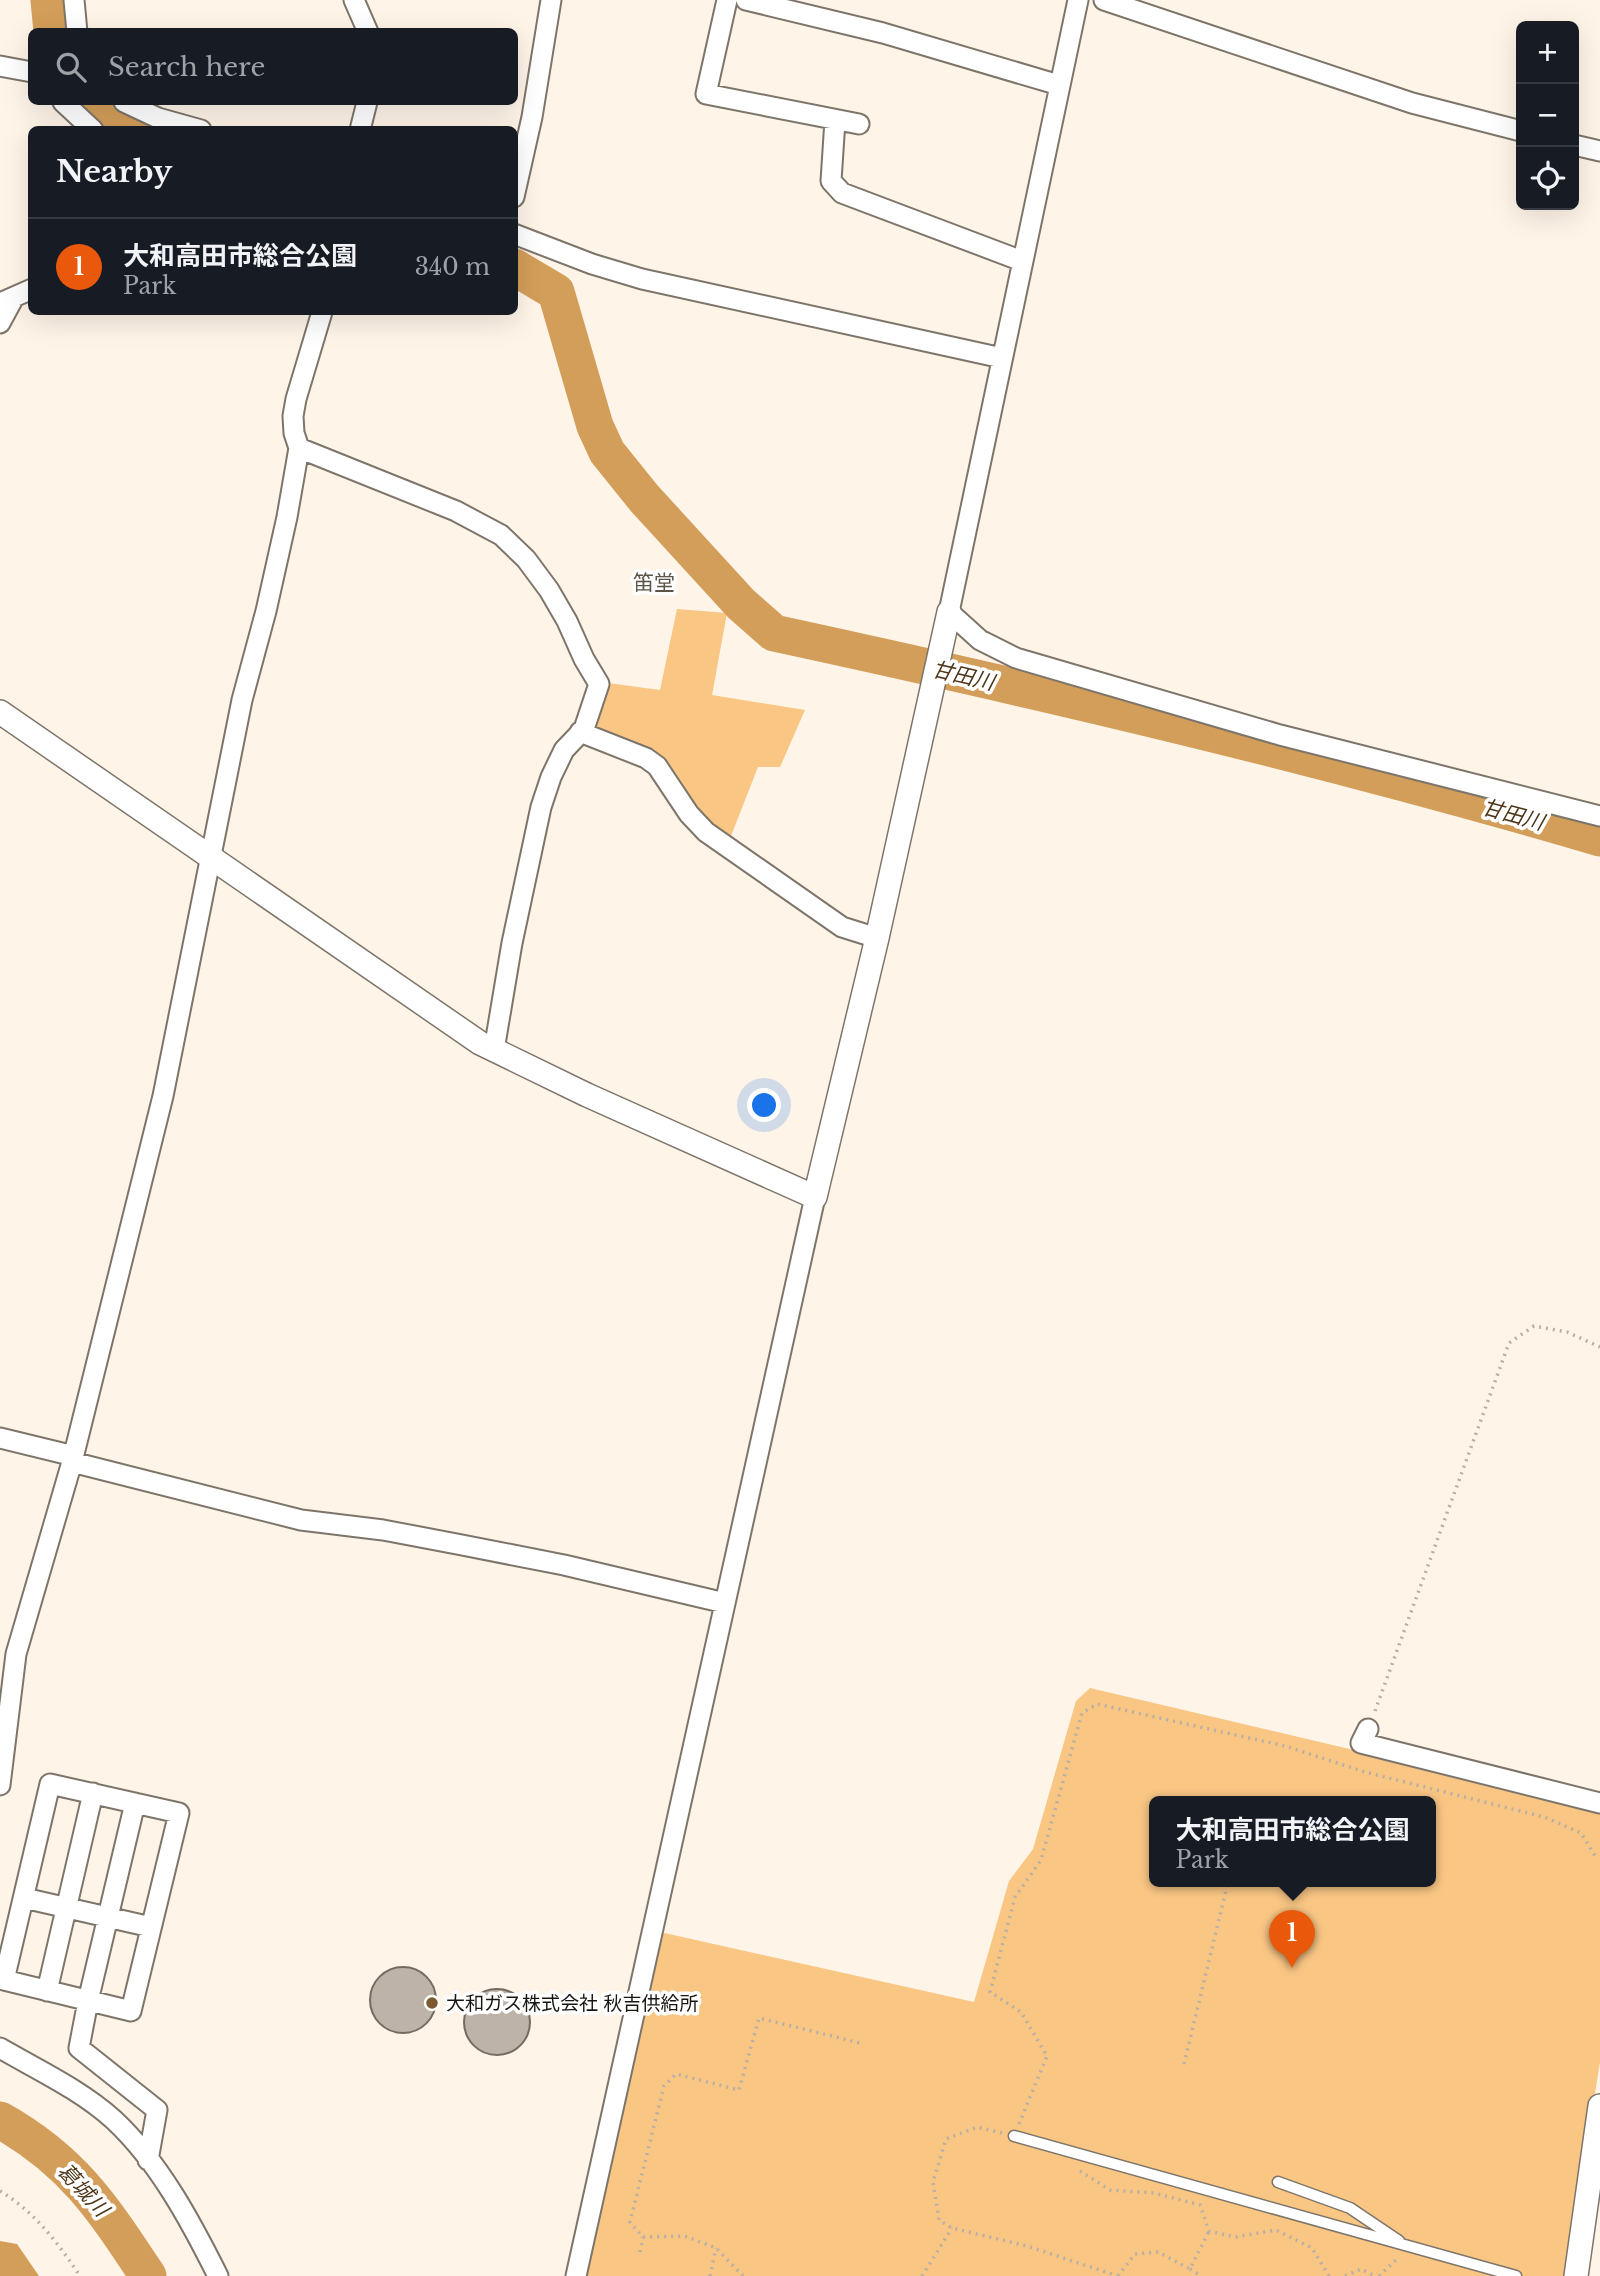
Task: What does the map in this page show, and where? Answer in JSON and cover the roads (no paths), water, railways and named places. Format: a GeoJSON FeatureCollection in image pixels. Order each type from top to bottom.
{"type":"FeatureCollection","features":[{"type":"Feature","properties":{"kind":"street"},"geometry":{"type":"LineString","coordinates":[[74,0],[77,28]]}},
{"type":"Feature","properties":{"kind":"street"},"geometry":{"type":"LineString","coordinates":[[354,0],[366,28]]}},
{"type":"Feature","properties":{"kind":"street"},"geometry":{"type":"LineString","coordinates":[[518,179],[532,117],[551,0]]}},
{"type":"Feature","properties":{"kind":"street"},"geometry":{"type":"LineString","coordinates":[[727,0],[706,94],[859,124]]}},
{"type":"Feature","properties":{"kind":"street"},"geometry":{"type":"LineString","coordinates":[[746,0],[870,29],[1059,85]]}},
{"type":"Feature","properties":{"kind":"street"},"geometry":{"type":"LineString","coordinates":[[576,2276],[815,1197],[877,938],[933,685],[1078,0]]}},
{"type":"Feature","properties":{"kind":"street"},"geometry":{"type":"LineString","coordinates":[[1104,0],[1412,103],[1516,130]]}},
{"type":"Feature","properties":{"kind":"street"},"geometry":{"type":"LineString","coordinates":[[0,66],[28,71]]}},
{"type":"Feature","properties":{"kind":"street"},"geometry":{"type":"LineString","coordinates":[[66,105],[89,126]]}},
{"type":"Feature","properties":{"kind":"street"},"geometry":{"type":"LineString","coordinates":[[130,105],[158,118],[187,126]]}},
{"type":"Feature","properties":{"kind":"street"},"geometry":{"type":"LineString","coordinates":[[361,126],[366,105]]}},
{"type":"Feature","properties":{"kind":"street"},"geometry":{"type":"LineString","coordinates":[[835,120],[831,181],[842,193],[1023,261]]}},
{"type":"Feature","properties":{"kind":"street"},"geometry":{"type":"LineString","coordinates":[[1579,146],[1600,151]]}},
{"type":"Feature","properties":{"kind":"street"},"geometry":{"type":"LineString","coordinates":[[518,236],[592,264],[642,279],[1002,358]]}},
{"type":"Feature","properties":{"kind":"street"},"geometry":{"type":"LineString","coordinates":[[0,323],[7,301],[28,291]]}},
{"type":"Feature","properties":{"kind":"street"},"geometry":{"type":"LineString","coordinates":[[0,1785],[16,1654],[73,1459],[163,1096],[242,700],[277,566],[299,449],[294,433],[296,399],[321,315]]}},
{"type":"Feature","properties":{"kind":"street"},"geometry":{"type":"LineString","coordinates":[[299,449],[456,511],[501,535],[526,559],[549,590],[587,666],[599,684],[584,729],[564,750],[541,807],[512,943],[494,1050]]}},
{"type":"Feature","properties":{"kind":"street"},"geometry":{"type":"LineString","coordinates":[[949,612],[980,640],[1016,658],[1280,735],[1600,816]]}},
{"type":"Feature","properties":{"kind":"street"},"geometry":{"type":"LineString","coordinates":[[0,712],[480,1043],[620,1111],[815,1197]]}},
{"type":"Feature","properties":{"kind":"street"},"geometry":{"type":"LineString","coordinates":[[580,732],[646,758],[657,766],[689,814],[714,839],[842,927],[877,938]]}},
{"type":"Feature","properties":{"kind":"street"},"geometry":{"type":"LineString","coordinates":[[0,1438],[302,1521],[383,1530],[449,1542],[725,1603]]}},
{"type":"Feature","properties":{"kind":"street"},"geometry":{"type":"LineString","coordinates":[[1368,1729],[1361,1743],[1600,1803]]}},
{"type":"Feature","properties":{"kind":"street"},"geometry":{"type":"LineString","coordinates":[[50,1784],[93,1793],[179,1812],[131,2011],[4,1980],[50,1784]]}},
{"type":"Feature","properties":{"kind":"street"},"geometry":{"type":"LineString","coordinates":[[47,1991],[93,1793]]}},
{"type":"Feature","properties":{"kind":"street"},"geometry":{"type":"LineString","coordinates":[[135,1803],[79,2048],[157,2110],[148,2160]]}},
{"type":"Feature","properties":{"kind":"street"},"geometry":{"type":"LineString","coordinates":[[24,1898],[151,1927]]}},
{"type":"Feature","properties":{"kind":"street"},"geometry":{"type":"LineString","coordinates":[[0,2048],[72,2090],[114,2120],[148,2160],[185,2214],[218,2276]]}},
{"type":"Feature","properties":{"kind":"street"},"geometry":{"type":"LineString","coordinates":[[1576,2276],[1600,2106]]}},
{"type":"Feature","properties":{"kind":"lane"},"geometry":{"type":"LineString","coordinates":[[1014,2136],[1516,2276]]}},
{"type":"Feature","properties":{"kind":"lane"},"geometry":{"type":"LineString","coordinates":[[1278,2182],[1350,2208],[1409,2247]]}},
{"type":"Feature","properties":{"kind":"waterway","name":"甘田川"},"geometry":{"type":"LineString","coordinates":[[49,0],[52,28]]}},
{"type":"Feature","properties":{"kind":"waterway","name":"甘田川"},"geometry":{"type":"LineString","coordinates":[[95,105],[125,126]]}},
{"type":"Feature","properties":{"kind":"waterway","name":"甘田川"},"geometry":{"type":"LineString","coordinates":[[518,269],[556,292],[595,426],[607,452],[644,498],[741,604],[774,633],[1189,728],[1600,838]]}},
{"type":"Feature","properties":{"kind":"waterway","name":"葛城川"},"geometry":{"type":"LineString","coordinates":[[0,2120],[48,2152],[67,2169],[101,2208],[148,2276]]}},
{"type":"Feature","properties":{"kind":"place","name":"大和高田市総合公園"},"geometry":{"type":"Point","coordinates":[1292,1968]}},
{"type":"Feature","properties":{"kind":"place","name":"大和ガス株式会社 秋吉供給所"},"geometry":{"type":"Point","coordinates":[432,2003]}},
{"type":"Feature","properties":{"kind":"district","name":"笛堂"},"geometry":{"type":"Point","coordinates":[654,583]}}]}
